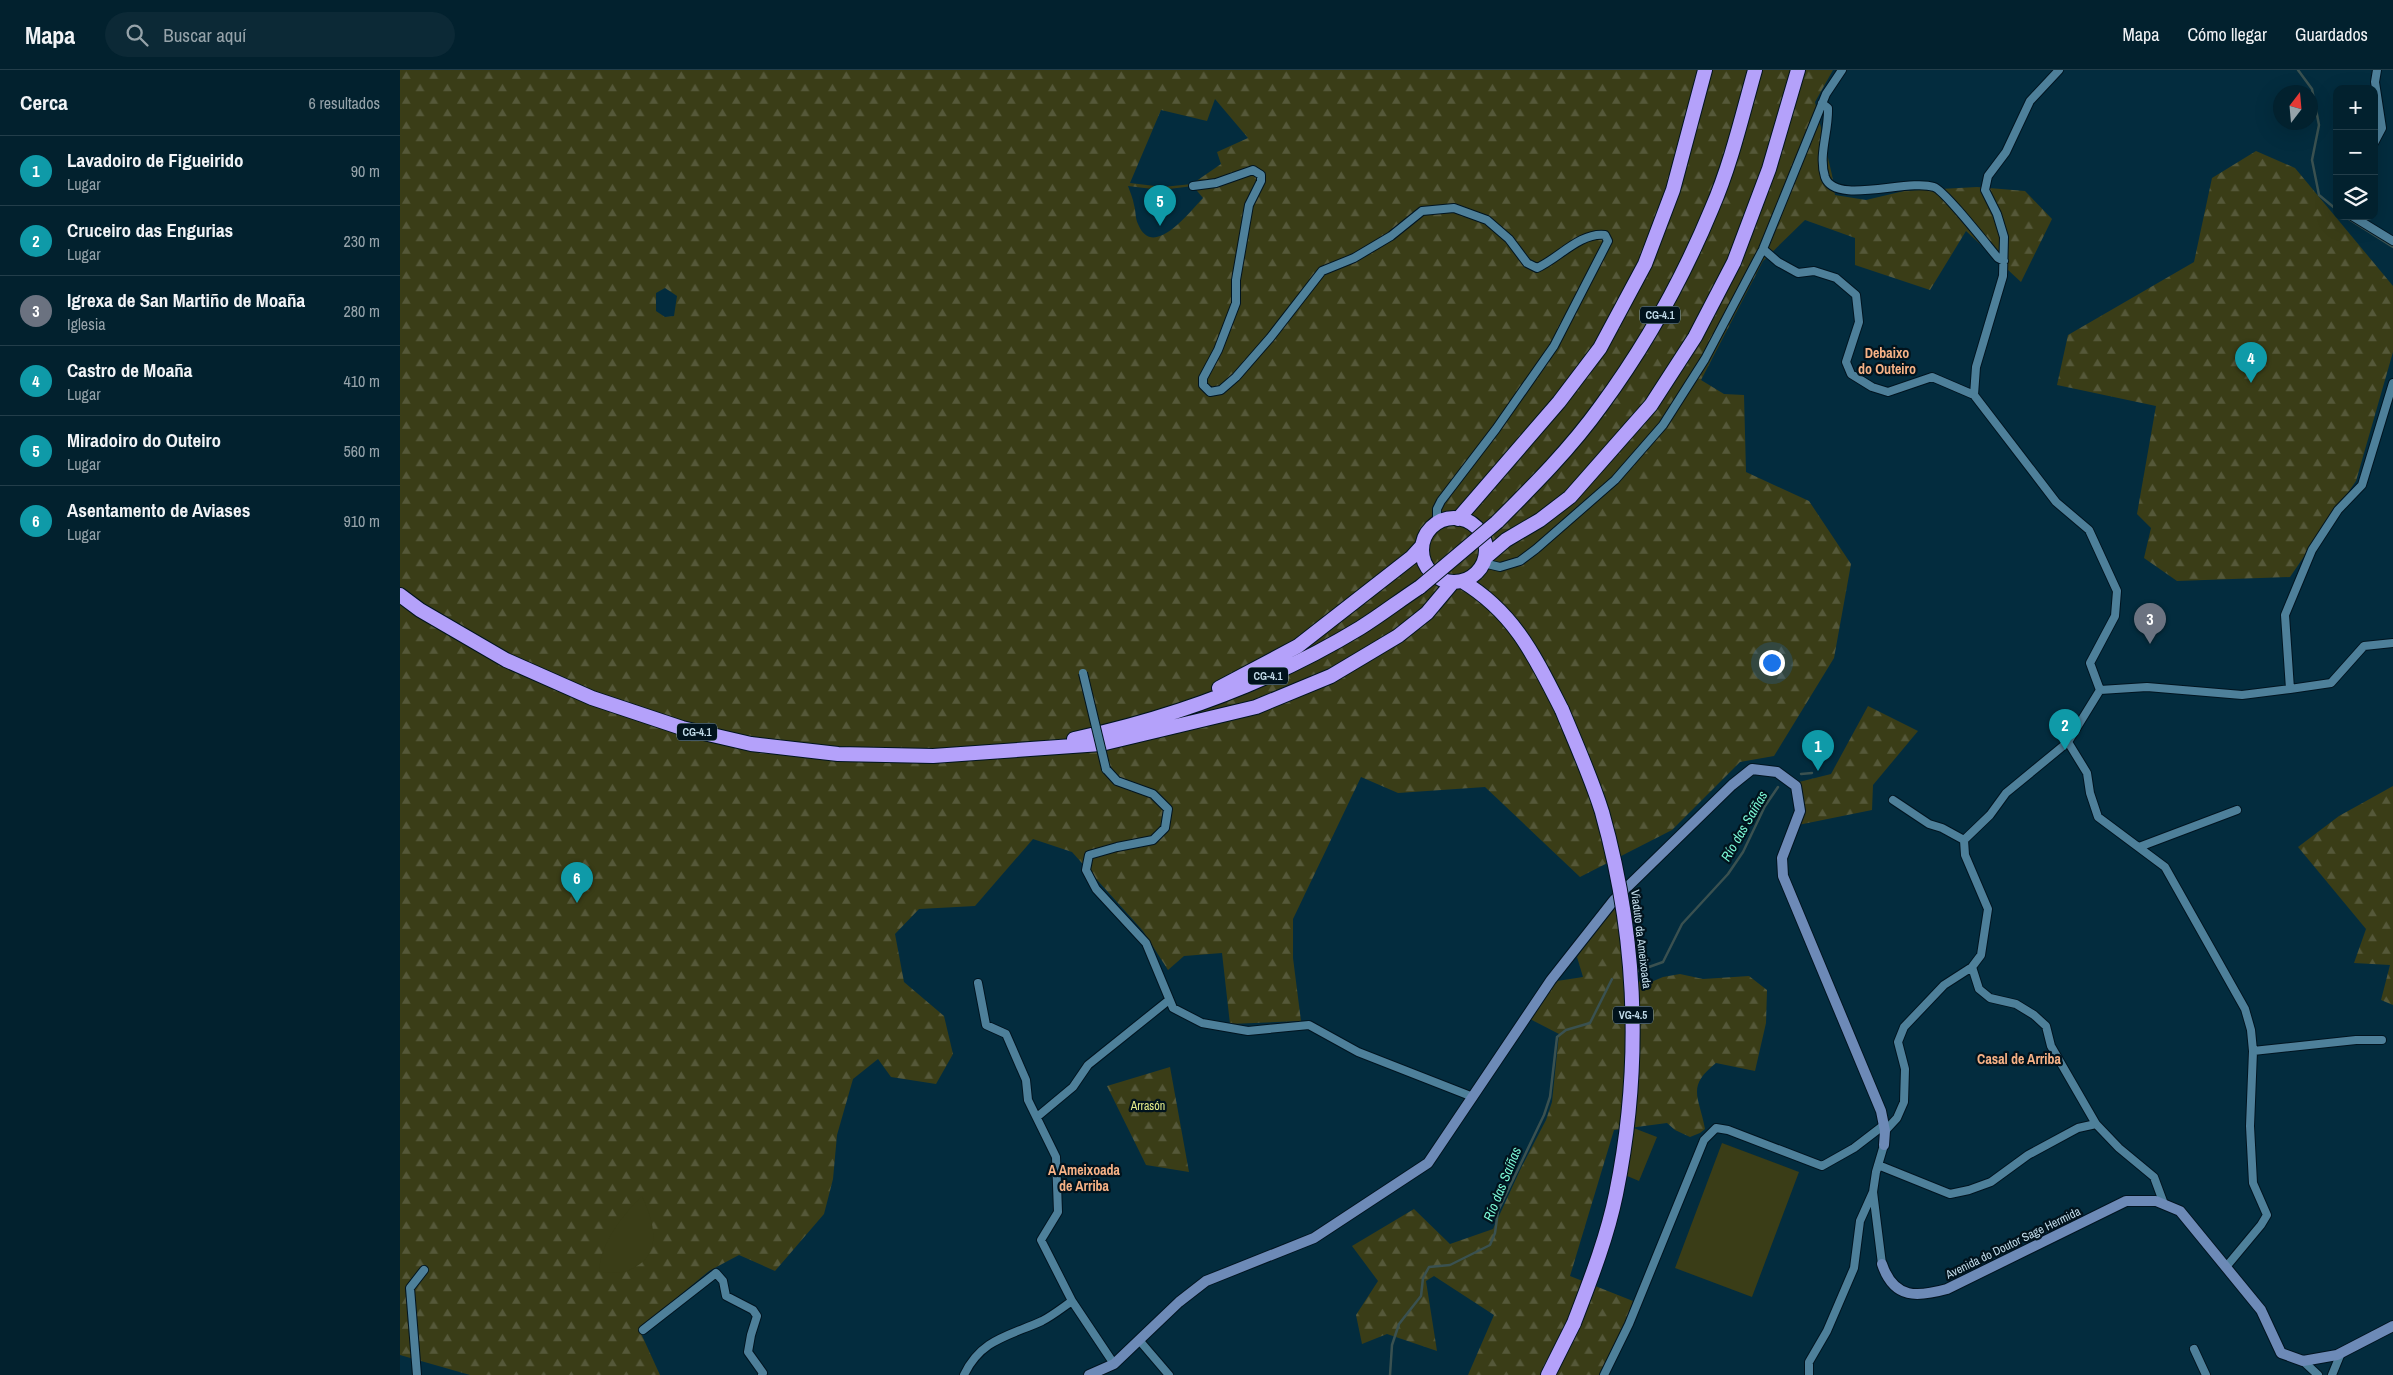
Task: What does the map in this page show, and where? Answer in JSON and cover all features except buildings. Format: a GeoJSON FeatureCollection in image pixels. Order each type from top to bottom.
{"type":"FeatureCollection","features":[{"type":"Feature","properties":{"kind":"highway"},"geometry":{"type":"LineString","coordinates":[[1458,519],[1559,402],[1600,348],[1645,264],[1673,190],[1705,70]]}},
{"type":"Feature","properties":{"kind":"highway","name":"CG-4.1"},"geometry":{"type":"LineString","coordinates":[[400,595],[420,610],[506,660],[592,698],[682,728],[751,744],[838,754],[933,756],[1024,749],[1102,733],[1160,718],[1213,700],[1291,666],[1361,627],[1420,587],[1498,522],[1555,464],[1600,408],[1638,352],[1669,300],[1713,207],[1737,135],[1755,70]]}},
{"type":"Feature","properties":{"kind":"highway"},"geometry":{"type":"LineString","coordinates":[[1024,749],[1101,744],[1137,737],[1256,707],[1331,676],[1398,636],[1426,613],[1458,581],[1482,564],[1506,540],[1540,520],[1570,497],[1651,405],[1695,337],[1734,262],[1769,169],[1798,70]]}},
{"type":"Feature","properties":{"kind":"highway"},"geometry":{"type":"LineString","coordinates":[[1102,733],[1226,685],[1298,646],[1412,557],[1422,546],[1425,537],[1437,523],[1447,519],[1458,519],[1468,522],[1477,528],[1483,537],[1486,547],[1482,564],[1484,586],[1494,604]]}},
{"type":"Feature","properties":{"kind":"highway"},"geometry":{"type":"LineString","coordinates":[[1422,546],[1425,564],[1436,577],[1458,581],[1494,604]]}},
{"type":"Feature","properties":{"kind":"highway","name":"Viaduto da Ameixoada"},"geometry":{"type":"LineString","coordinates":[[1494,604],[1524,639],[1562,710],[1583,760],[1601,811],[1612,855],[1623,902],[1630,954],[1633,1003],[1630,1099],[1616,1195],[1605,1237],[1574,1323],[1548,1375]]}},
{"type":"Feature","properties":{"kind":"street"},"geometry":{"type":"LineString","coordinates":[[1482,564],[1500,567],[1520,561],[1615,480],[1663,425],[1700,368],[1763,248],[1822,104],[1842,70]]}},
{"type":"Feature","properties":{"kind":"street"},"geometry":{"type":"LineString","coordinates":[[1974,395],[1976,367],[2003,276],[2004,261],[2004,237],[1997,214],[1984,190],[1988,176],[2006,152],[2030,101],[2059,70]]}},
{"type":"Feature","properties":{"kind":"street"},"geometry":{"type":"LineString","coordinates":[[2377,70],[2375,82],[2382,128],[2378,136]]}},
{"type":"Feature","properties":{"kind":"street"},"geometry":{"type":"LineString","coordinates":[[1822,104],[1828,108],[1829,120],[1823,161],[1826,178],[1836,189],[1850,192],[1907,184],[1934,187],[1944,193],[1968,224],[1998,258],[2004,261]]}},
{"type":"Feature","properties":{"kind":"street"},"geometry":{"type":"LineString","coordinates":[[1193,186],[1216,183],[1254,170],[1261,175],[1261,181],[1249,205],[1236,280],[1236,304],[1218,350],[1203,378],[1203,386],[1210,392],[1221,390],[1236,377],[1270,338],[1322,271],[1354,258],[1391,236],[1422,211],[1454,208],[1487,220],[1509,240],[1527,263],[1537,268],[1566,249],[1597,234],[1604,235],[1608,241],[1554,346],[1496,429],[1441,500],[1437,510],[1437,523]]}},
{"type":"Feature","properties":{"kind":"street"},"geometry":{"type":"LineString","coordinates":[[2359,220],[2393,241]]}},
{"type":"Feature","properties":{"kind":"street"},"geometry":{"type":"LineString","coordinates":[[1763,248],[1778,262],[1798,273],[1814,271],[1836,278],[1856,295],[1859,322],[1846,362],[1851,374],[1872,387],[1888,392],[1932,377],[1974,395],[2056,502],[2089,530],[2109,566],[2120,591],[2115,616],[2090,663],[2100,690]]}},
{"type":"Feature","properties":{"kind":"street"},"geometry":{"type":"LineString","coordinates":[[2290,688],[2285,615],[2312,550],[2338,510],[2362,485],[2393,383]]}},
{"type":"Feature","properties":{"kind":"street"},"geometry":{"type":"LineString","coordinates":[[2100,690],[2147,687],[2242,695],[2331,683],[2364,646],[2393,643]]}},
{"type":"Feature","properties":{"kind":"street"},"geometry":{"type":"LineString","coordinates":[[1084,673],[1106,769],[1117,781],[1153,794],[1168,809],[1165,828],[1153,840],[1116,846],[1089,855],[1086,870],[1096,889],[1146,943],[1173,1008],[1202,1023],[1248,1030],[1308,1025],[1358,1052],[1473,1097],[1428,1163],[1314,1238],[1206,1282],[1179,1302],[1114,1364],[1089,1375]]}},
{"type":"Feature","properties":{"kind":"street"},"geometry":{"type":"LineString","coordinates":[[1604,1375],[1630,1324],[1704,1140],[1716,1128],[1728,1130],[1822,1166],[1854,1148],[1897,1118],[1904,1102],[1905,1069],[1898,1042],[1904,1027],[1944,985],[1972,967],[1981,955],[1988,909],[1965,855],[1964,840],[1990,815],[2006,793],[2068,742],[2100,690]]}},
{"type":"Feature","properties":{"kind":"street"},"geometry":{"type":"LineString","coordinates":[[2068,742],[2087,773],[2090,793],[2098,817],[2165,867],[2245,1009],[2252,1030],[2254,1051],[2250,1126],[2253,1183],[2267,1215],[2226,1267]]}},
{"type":"Feature","properties":{"kind":"street","name":"Avenida do Doutor Sage Hermida"},"geometry":{"type":"LineString","coordinates":[[1473,1097],[1551,980],[1614,900],[1732,785],[1752,769],[1777,772],[1796,786],[1800,811],[1782,858],[1783,876],[1881,1111],[1885,1128],[1884,1145],[1873,1192],[1882,1264],[1891,1281],[1910,1295],[1922,1296],[1947,1289],[2126,1200],[2156,1201],[2180,1211],[2261,1310],[2281,1353],[2303,1361]]}},
{"type":"Feature","properties":{"kind":"street"},"geometry":{"type":"LineString","coordinates":[[1894,800],[1929,824],[1942,828],[1964,840]]}},
{"type":"Feature","properties":{"kind":"street"},"geometry":{"type":"LineString","coordinates":[[2139,847],[2237,810]]}},
{"type":"Feature","properties":{"kind":"street"},"geometry":{"type":"LineString","coordinates":[[1972,967],[1979,989],[1990,998],[2016,1004],[2034,1015],[2046,1026],[2050,1046],[2096,1124],[2119,1148],[2154,1177],[2164,1204]]}},
{"type":"Feature","properties":{"kind":"street"},"geometry":{"type":"LineString","coordinates":[[978,984],[986,1025],[1006,1034],[1026,1080],[1028,1100],[1056,1157],[1058,1212],[1041,1240],[1072,1301],[1114,1364]]}},
{"type":"Feature","properties":{"kind":"street"},"geometry":{"type":"LineString","coordinates":[[1038,1117],[1073,1087],[1088,1065],[1169,1000]]}},
{"type":"Feature","properties":{"kind":"street"},"geometry":{"type":"LineString","coordinates":[[2254,1051],[2356,1040],[2382,1040]]}},
{"type":"Feature","properties":{"kind":"street"},"geometry":{"type":"LineString","coordinates":[[1878,1165],[1950,1194],[1992,1182],[2028,1155],[2078,1128],[2096,1124]]}},
{"type":"Feature","properties":{"kind":"street"},"geometry":{"type":"LineString","coordinates":[[1809,1375],[1809,1362],[1827,1331],[1854,1268],[1860,1221],[1873,1192]]}},
{"type":"Feature","properties":{"kind":"street"},"geometry":{"type":"LineString","coordinates":[[418,1375],[410,1288],[424,1270]]}},
{"type":"Feature","properties":{"kind":"street"},"geometry":{"type":"LineString","coordinates":[[643,1330],[716,1273],[723,1281],[726,1296],[753,1310],[757,1316],[748,1352],[763,1373],[762,1375]]}},
{"type":"Feature","properties":{"kind":"street"},"geometry":{"type":"LineString","coordinates":[[964,1375],[968,1367],[990,1342],[1044,1320],[1072,1301]]}},
{"type":"Feature","properties":{"kind":"street"},"geometry":{"type":"LineString","coordinates":[[2303,1361],[2341,1353],[2393,1326]]}},
{"type":"Feature","properties":{"kind":"street"},"geometry":{"type":"LineString","coordinates":[[1139,1340],[1169,1375]]}},
{"type":"Feature","properties":{"kind":"street"},"geometry":{"type":"LineString","coordinates":[[2194,1349],[2206,1375]]}},
{"type":"Feature","properties":{"kind":"street"},"geometry":{"type":"LineString","coordinates":[[2332,1375],[2341,1353]]}},
{"type":"Feature","properties":{"kind":"street"},"geometry":{"type":"LineString","coordinates":[[2303,1361],[2318,1375]]}},
{"type":"Feature","properties":{"kind":"green space"},"geometry":{"type":"Polygon","coordinates":[[[400,70],[1833,70],[1815,102],[1835,195],[1866,200],[1904,191],[1977,187],[2025,191],[2052,219],[2021,282],[1966,231],[1930,290],[1855,265],[1855,238],[1805,220],[1763,261],[1701,380],[1724,394],[1744,395],[1746,472],[1809,501],[1851,564],[1834,658],[1774,756],[1740,762],[1672,830],[1580,877],[1485,787],[1398,793],[1361,777],[1293,919],[1293,958],[1301,1021],[1230,1024],[1222,953],[1184,956],[1168,970],[1143,931],[1072,852],[1033,839],[975,906],[919,909],[895,934],[904,982],[944,1016],[953,1054],[936,1084],[891,1077],[878,1059],[853,1079],[837,1135],[833,1179],[824,1214],[775,1271],[739,1255],[709,1271],[639,1329],[660,1375],[470,1375],[400,1355],[400,70]],[[1215,99],[1207,121],[1161,110],[1130,183],[1163,187],[1192,184],[1221,164],[1217,152],[1248,138],[1215,99]],[[1128,186],[1138,224],[1145,234],[1153,237],[1171,230],[1203,198],[1193,186],[1161,190],[1128,186]],[[665,288],[656,293],[656,311],[665,317],[674,316],[677,296],[665,288]]]}},
{"type":"Feature","properties":{"kind":"green space"},"geometry":{"type":"Polygon","coordinates":[[[2256,151],[2295,168],[2333,214],[2333,220],[2338,220],[2393,286],[2393,352],[2356,481],[2290,577],[2177,581],[2144,558],[2151,528],[2137,514],[2156,406],[2057,385],[2068,335],[2194,262],[2212,178],[2256,151]]]}},
{"type":"Feature","properties":{"kind":"green space"},"geometry":{"type":"Polygon","coordinates":[[[1868,706],[1918,731],[1873,785],[1872,810],[1798,825],[1804,813],[1799,782],[1831,774],[1868,706]]]}},
{"type":"Feature","properties":{"kind":"green space"},"geometry":{"type":"Polygon","coordinates":[[[2393,786],[2393,1005],[2381,1000],[2390,965],[2354,963],[2366,929],[2298,847],[2339,816],[2393,786]]]}},
{"type":"Feature","properties":{"kind":"green space"},"geometry":{"type":"Polygon","coordinates":[[[1619,904],[1628,981],[1651,982],[1663,977],[1680,974],[1703,979],[1749,976],[1767,990],[1766,1023],[1755,1071],[1716,1063],[1701,1079],[1697,1093],[1705,1129],[1700,1133],[1690,1137],[1675,1130],[1667,1123],[1614,1130],[1570,1276],[1633,1301],[1625,1326],[1600,1375],[1468,1375],[1494,1315],[1434,1276],[1426,1281],[1437,1351],[1387,1334],[1362,1344],[1356,1315],[1378,1281],[1352,1246],[1414,1209],[1450,1244],[1493,1229],[1546,1120],[1552,1102],[1559,1034],[1530,1019],[1557,981],[1583,977],[1577,957],[1595,931],[1619,904]]]}},
{"type":"Feature","properties":{"kind":"green space","name":"Arrasón"},"geometry":{"type":"Polygon","coordinates":[[[1170,1067],[1189,1172],[1146,1165],[1107,1086],[1170,1067]]]}},
{"type":"Feature","properties":{"kind":"green space"},"geometry":{"type":"Polygon","coordinates":[[[1631,1127],[1657,1137],[1639,1181],[1613,1170],[1631,1127]]]}},
{"type":"Feature","properties":{"kind":"green space"},"geometry":{"type":"Polygon","coordinates":[[[1722,1143],[1799,1172],[1752,1297],[1675,1268],[1722,1143]]]}},
{"type":"Feature","properties":{"kind":"green space"},"geometry":{"type":"Polygon","coordinates":[[[642,1196],[653,1228],[653,1239],[647,1257],[639,1265],[624,1272],[599,1272],[600,1261],[608,1240],[620,1221],[642,1196]]]}},
{"type":"Feature","properties":{"kind":"waterway"},"geometry":{"type":"LineString","coordinates":[[2298,70],[2312,89],[2319,125],[2312,160],[2319,195],[2333,207]]}},
{"type":"Feature","properties":{"kind":"waterway"},"geometry":{"type":"LineString","coordinates":[[2350,220],[2393,247]]}},
{"type":"Feature","properties":{"kind":"waterway","name":"Río das Saíñas"},"geometry":{"type":"LineString","coordinates":[[1801,774],[1812,773]]}},
{"type":"Feature","properties":{"kind":"waterway","name":"Río das Saíñas"},"geometry":{"type":"LineString","coordinates":[[1635,972],[1663,962],[1682,924],[1728,874],[1743,852],[1765,806],[1778,787]]}},
{"type":"Feature","properties":{"kind":"waterway","name":"Río das Saíñas"},"geometry":{"type":"LineString","coordinates":[[1390,1375],[1392,1345],[1399,1324],[1421,1296],[1423,1278],[1429,1267],[1450,1265],[1490,1245],[1495,1233],[1498,1211],[1544,1115],[1550,1097],[1557,1037],[1566,1030],[1590,1023],[1612,979]]}},
{"type":"Feature","properties":{"kind":"place","name":"Miradoiro do Outeiro"},"geometry":{"type":"Point","coordinates":[1160,226]}},
{"type":"Feature","properties":{"kind":"place","name":"Castro de Moaña"},"geometry":{"type":"Point","coordinates":[2251,383]}},
{"type":"Feature","properties":{"kind":"place","name":"Igrexa de San Martiño de Moaña"},"geometry":{"type":"Point","coordinates":[2150,644]}},
{"type":"Feature","properties":{"kind":"place","name":"Cruceiro das Engurias"},"geometry":{"type":"Point","coordinates":[2065,750]}},
{"type":"Feature","properties":{"kind":"place","name":"Lavadoiro de Figueirido"},"geometry":{"type":"Point","coordinates":[1818,771]}},
{"type":"Feature","properties":{"kind":"place","name":"Asentamento de Aviases"},"geometry":{"type":"Point","coordinates":[577,903]}},
{"type":"Feature","properties":{"kind":"district","name":"Debaixo do Outeiro"},"geometry":{"type":"Point","coordinates":[1887,362]}},
{"type":"Feature","properties":{"kind":"district","name":"Casal de Arriba"},"geometry":{"type":"Point","coordinates":[2019,1059]}},
{"type":"Feature","properties":{"kind":"district","name":"A Ameixoada de Arriba"},"geometry":{"type":"Point","coordinates":[1084,1178]}}]}
